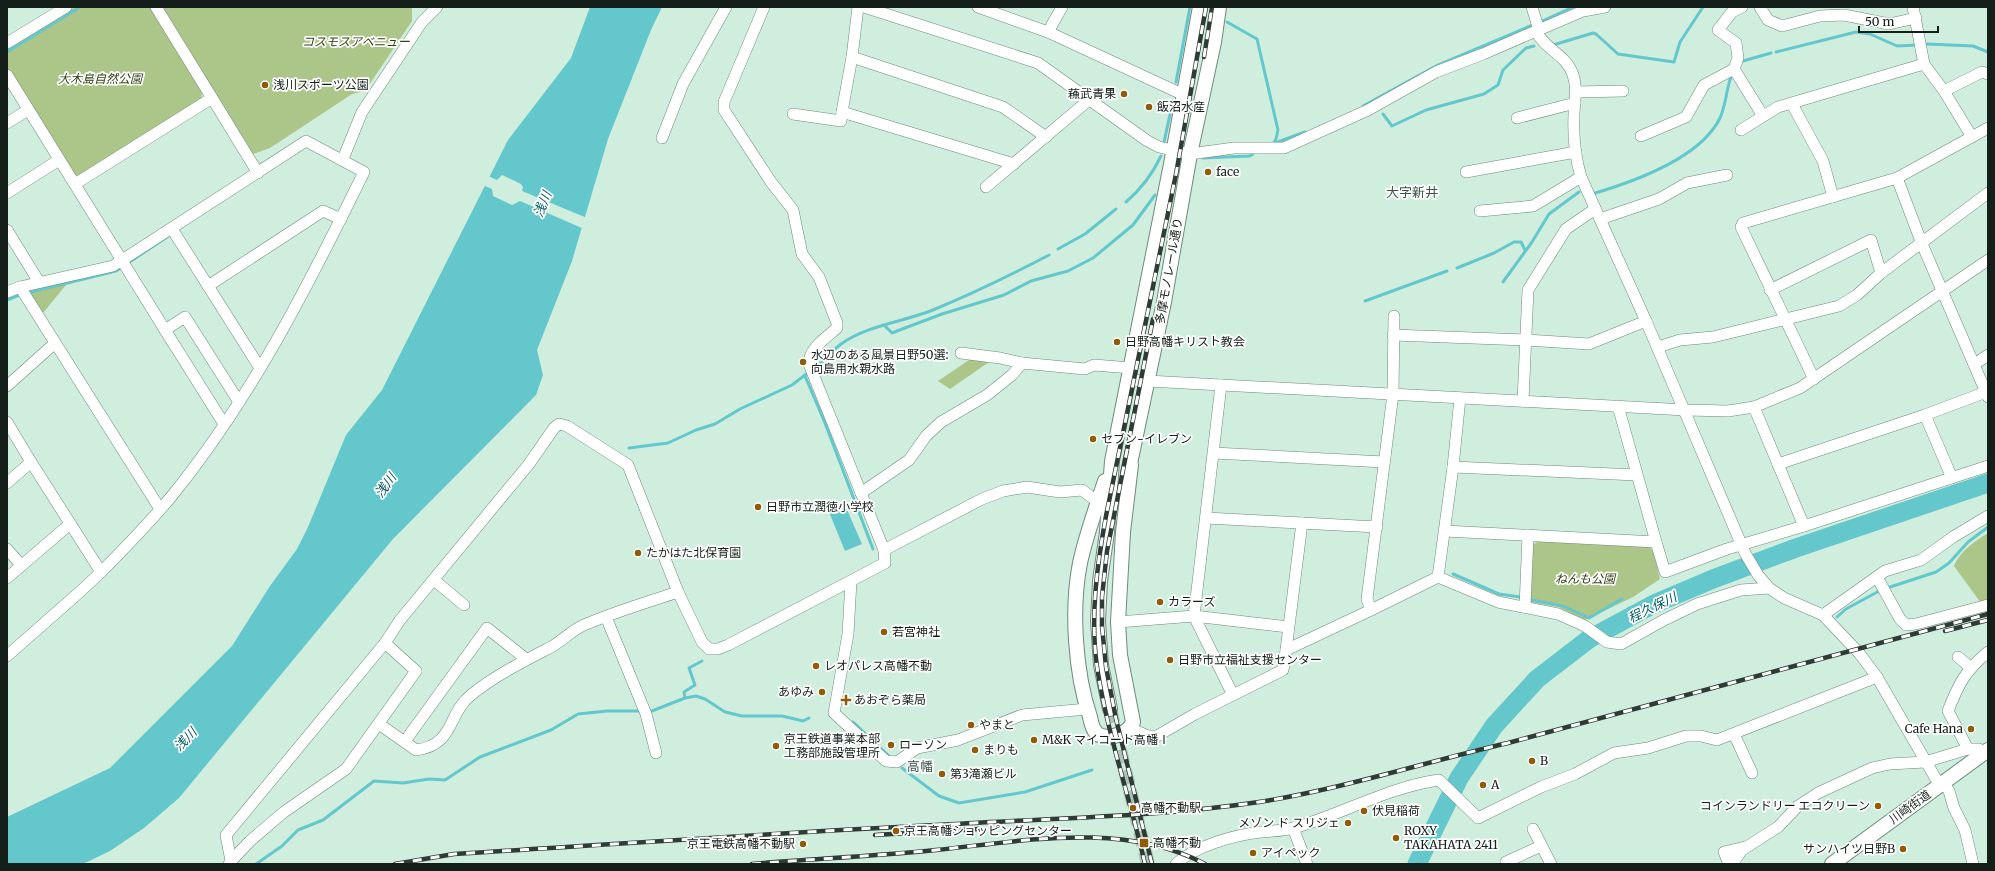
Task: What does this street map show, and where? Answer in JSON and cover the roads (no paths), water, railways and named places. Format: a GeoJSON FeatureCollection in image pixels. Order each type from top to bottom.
{"type":"FeatureCollection","features":[{"type":"Feature","properties":{"kind":"main road","name":"多摩モノレール通り"},"geometry":{"type":"LineString","coordinates":[[1110,709],[1101,664],[1098,621],[1100,581],[1107,532],[1112,461],[1174,151],[1200,7]]}},
{"type":"Feature","properties":{"kind":"main road","name":"多摩モノレール通り"},"geometry":{"type":"LineString","coordinates":[[1107,532],[1131,464],[1190,154],[1214,42],[1219,7]]}},
{"type":"Feature","properties":{"kind":"main road"},"geometry":{"type":"LineString","coordinates":[[1112,461],[1098,502],[1080,564],[1076,602],[1078,657],[1087,709],[1095,731],[1101,736],[1109,737],[1122,734],[1130,728],[1133,718],[1123,670],[1118,622],[1123,532],[1131,464]]}},
{"type":"Feature","properties":{"kind":"main road","name":"川崎街道"},"geometry":{"type":"LineString","coordinates":[[1832,864],[1985,752]]}},
{"type":"Feature","properties":{"kind":"street"},"geometry":{"type":"LineString","coordinates":[[7,43],[66,7]]}},
{"type":"Feature","properties":{"kind":"street"},"geometry":{"type":"LineString","coordinates":[[156,7],[258,173]]}},
{"type":"Feature","properties":{"kind":"street"},"geometry":{"type":"LineString","coordinates":[[662,138],[683,84],[726,7]]}},
{"type":"Feature","properties":{"kind":"street"},"geometry":{"type":"LineString","coordinates":[[230,863],[226,835],[385,643],[400,620],[525,470],[554,428],[559,424],[566,426],[628,464],[678,592],[702,642],[709,649],[712,650],[728,645],[885,563],[884,550],[812,373],[809,359],[812,352],[837,328],[837,323],[819,276],[802,254],[792,210],[724,110],[724,102],[764,7]]}},
{"type":"Feature","properties":{"kind":"street"},"geometry":{"type":"LineString","coordinates":[[793,114],[841,121],[852,57],[858,7]]}},
{"type":"Feature","properties":{"kind":"street"},"geometry":{"type":"LineString","coordinates":[[864,7],[1038,63],[1146,140],[1159,147],[1190,154],[1234,148],[1284,148],[1368,110],[1436,72],[1483,54],[1537,29],[1582,11],[1605,7]]}},
{"type":"Feature","properties":{"kind":"street"},"geometry":{"type":"LineString","coordinates":[[978,7],[1048,32],[1184,96]]}},
{"type":"Feature","properties":{"kind":"street"},"geometry":{"type":"LineString","coordinates":[[1048,32],[1062,7]]}},
{"type":"Feature","properties":{"kind":"street"},"geometry":{"type":"LineString","coordinates":[[1641,136],[1686,117],[1704,85],[1734,70],[1738,58],[1736,43],[1718,30],[1732,12],[1742,7]]}},
{"type":"Feature","properties":{"kind":"street"},"geometry":{"type":"LineString","coordinates":[[1760,7],[1768,20],[1782,26],[1820,16],[1844,15],[1889,24],[1916,18]]}},
{"type":"Feature","properties":{"kind":"street"},"geometry":{"type":"LineString","coordinates":[[1913,7],[1924,64],[1944,91],[1972,137]]}},
{"type":"Feature","properties":{"kind":"street"},"geometry":{"type":"LineString","coordinates":[[342,159],[362,112],[432,9]]}},
{"type":"Feature","properties":{"kind":"street"},"geometry":{"type":"LineString","coordinates":[[1533,11],[1539,38],[1559,54],[1568,65],[1573,75],[1576,97],[1576,152],[1580,177],[1686,410],[1748,556],[1758,575],[1769,588],[1784,598],[1823,615],[1859,654],[1877,677],[1925,762],[1940,785],[1947,788],[1950,792],[1954,808],[1965,830],[1973,864]]}},
{"type":"Feature","properties":{"kind":"street"},"geometry":{"type":"LineString","coordinates":[[852,57],[1003,107],[1046,136]]}},
{"type":"Feature","properties":{"kind":"street"},"geometry":{"type":"LineString","coordinates":[[1741,130],[1778,107],[1924,64]]}},
{"type":"Feature","properties":{"kind":"street"},"geometry":{"type":"LineString","coordinates":[[1734,70],[1764,116]]}},
{"type":"Feature","properties":{"kind":"street"},"geometry":{"type":"LineString","coordinates":[[1944,91],[1982,72],[1988,74]]}},
{"type":"Feature","properties":{"kind":"street"},"geometry":{"type":"LineString","coordinates":[[7,75],[224,424]]}},
{"type":"Feature","properties":{"kind":"street"},"geometry":{"type":"LineString","coordinates":[[1517,118],[1576,97],[1623,91]]}},
{"type":"Feature","properties":{"kind":"street"},"geometry":{"type":"LineString","coordinates":[[75,184],[212,98]]}},
{"type":"Feature","properties":{"kind":"street"},"geometry":{"type":"LineString","coordinates":[[986,187],[1090,99]]}},
{"type":"Feature","properties":{"kind":"street"},"geometry":{"type":"LineString","coordinates":[[1792,104],[1823,161],[1833,197]]}},
{"type":"Feature","properties":{"kind":"street"},"geometry":{"type":"LineString","coordinates":[[7,123],[28,110]]}},
{"type":"Feature","properties":{"kind":"street"},"geometry":{"type":"LineString","coordinates":[[842,112],[1014,164]]}},
{"type":"Feature","properties":{"kind":"street"},"geometry":{"type":"LineString","coordinates":[[1814,379],[1741,227],[1743,223],[1896,178],[1988,128]]}},
{"type":"Feature","properties":{"kind":"street"},"geometry":{"type":"LineString","coordinates":[[7,292],[39,282],[113,266],[123,261],[306,141],[364,172],[341,219],[260,368],[211,444],[140,534],[83,590],[7,656]]}},
{"type":"Feature","properties":{"kind":"street"},"geometry":{"type":"LineString","coordinates":[[1466,172],[1576,152]]}},
{"type":"Feature","properties":{"kind":"street"},"geometry":{"type":"LineString","coordinates":[[7,193],[59,160]]}},
{"type":"Feature","properties":{"kind":"street"},"geometry":{"type":"LineString","coordinates":[[1600,219],[1659,199],[1687,183],[1727,175]]}},
{"type":"Feature","properties":{"kind":"street"},"geometry":{"type":"LineString","coordinates":[[1480,211],[1533,206],[1580,177]]}},
{"type":"Feature","properties":{"kind":"street"},"geometry":{"type":"LineString","coordinates":[[1778,464],[1987,394],[1922,244],[1896,178]]}},
{"type":"Feature","properties":{"kind":"street"},"geometry":{"type":"LineString","coordinates":[[1658,347],[1680,340],[1713,337],[1839,306],[1857,295],[1882,273],[1988,193]]}},
{"type":"Feature","properties":{"kind":"street"},"geometry":{"type":"LineString","coordinates":[[1523,401],[1528,290],[1566,229],[1595,209]]}},
{"type":"Feature","properties":{"kind":"street"},"geometry":{"type":"LineString","coordinates":[[208,286],[323,211],[341,219]]}},
{"type":"Feature","properties":{"kind":"street"},"geometry":{"type":"LineString","coordinates":[[172,229],[260,368]]}},
{"type":"Feature","properties":{"kind":"street"},"geometry":{"type":"LineString","coordinates":[[7,230],[39,282]]}},
{"type":"Feature","properties":{"kind":"street"},"geometry":{"type":"LineString","coordinates":[[1770,290],[1871,240],[1882,273]]}},
{"type":"Feature","properties":{"kind":"street"},"geometry":{"type":"LineString","coordinates":[[961,353],[1000,358],[1022,364],[1085,370],[1094,364],[1130,374],[1148,381],[1728,411],[1754,407],[1781,397],[1814,379],[1988,260]]}},
{"type":"Feature","properties":{"kind":"street"},"geometry":{"type":"LineString","coordinates":[[20,287],[160,509]]}},
{"type":"Feature","properties":{"kind":"street"},"geometry":{"type":"LineString","coordinates":[[1371,610],[1367,599],[1393,394],[1394,316]]}},
{"type":"Feature","properties":{"kind":"street"},"geometry":{"type":"LineString","coordinates":[[165,330],[186,317],[239,402]]}},
{"type":"Feature","properties":{"kind":"street"},"geometry":{"type":"LineString","coordinates":[[1393,336],[1526,340],[1589,344],[1646,321]]}},
{"type":"Feature","properties":{"kind":"street"},"geometry":{"type":"LineString","coordinates":[[7,386],[54,343]]}},
{"type":"Feature","properties":{"kind":"street"},"geometry":{"type":"LineString","coordinates":[[1975,364],[1988,355]]}},
{"type":"Feature","properties":{"kind":"street"},"geometry":{"type":"LineString","coordinates":[[861,493],[909,460],[926,436],[942,422],[987,395],[1022,364]]}},
{"type":"Feature","properties":{"kind":"street"},"geometry":{"type":"LineString","coordinates":[[1221,385],[1194,616],[1233,696]]}},
{"type":"Feature","properties":{"kind":"street"},"geometry":{"type":"LineString","coordinates":[[1438,577],[1454,467],[1460,398]]}},
{"type":"Feature","properties":{"kind":"street"},"geometry":{"type":"LineString","coordinates":[[1618,406],[1665,572],[1742,544],[1804,526],[1988,466]]}},
{"type":"Feature","properties":{"kind":"street"},"geometry":{"type":"LineString","coordinates":[[1754,407],[1804,526]]}},
{"type":"Feature","properties":{"kind":"street"},"geometry":{"type":"LineString","coordinates":[[1925,415],[1952,478]]}},
{"type":"Feature","properties":{"kind":"street"},"geometry":{"type":"LineString","coordinates":[[7,422],[101,572]]}},
{"type":"Feature","properties":{"kind":"street"},"geometry":{"type":"LineString","coordinates":[[1214,453],[1384,462]]}},
{"type":"Feature","properties":{"kind":"street"},"geometry":{"type":"LineString","coordinates":[[7,484],[31,462]]}},
{"type":"Feature","properties":{"kind":"street"},"geometry":{"type":"LineString","coordinates":[[1454,467],[1638,475]]}},
{"type":"Feature","properties":{"kind":"street"},"geometry":{"type":"LineString","coordinates":[[884,550],[982,499],[1003,491],[1027,487],[1060,492],[1082,490],[1098,502]]}},
{"type":"Feature","properties":{"kind":"street"},"geometry":{"type":"LineString","coordinates":[[1823,615],[1885,571],[1921,560],[1988,516]]}},
{"type":"Feature","properties":{"kind":"street"},"geometry":{"type":"LineString","coordinates":[[1206,518],[1377,527]]}},
{"type":"Feature","properties":{"kind":"street"},"geometry":{"type":"LineString","coordinates":[[1130,728],[1148,736],[1157,736],[1195,714],[1282,670],[1286,650],[1302,523]]}},
{"type":"Feature","properties":{"kind":"street"},"geometry":{"type":"LineString","coordinates":[[7,578],[70,524]]}},
{"type":"Feature","properties":{"kind":"street"},"geometry":{"type":"LineString","coordinates":[[1445,531],[1656,542]]}},
{"type":"Feature","properties":{"kind":"street"},"geometry":{"type":"LineString","coordinates":[[1525,607],[1528,535]]}},
{"type":"Feature","properties":{"kind":"street"},"geometry":{"type":"LineString","coordinates":[[7,549],[21,565]]}},
{"type":"Feature","properties":{"kind":"street"},"geometry":{"type":"LineString","coordinates":[[1286,650],[1438,577],[1498,602],[1558,614],[1589,629],[1607,642],[1621,644],[1680,612],[1729,593],[1741,590],[1769,588]]}},
{"type":"Feature","properties":{"kind":"street"},"geometry":{"type":"LineString","coordinates":[[1877,577],[1900,619],[1906,625],[1916,624],[1988,605]]}},
{"type":"Feature","properties":{"kind":"street"},"geometry":{"type":"LineString","coordinates":[[434,580],[464,605]]}},
{"type":"Feature","properties":{"kind":"street"},"geometry":{"type":"LineString","coordinates":[[851,581],[848,634],[834,714],[886,761],[897,762],[917,748],[958,740],[1022,714],[1087,709]]}},
{"type":"Feature","properties":{"kind":"street"},"geometry":{"type":"LineString","coordinates":[[379,724],[416,750],[432,745],[446,736],[459,710],[470,695],[526,659],[552,646],[582,626],[678,592]]}},
{"type":"Feature","properties":{"kind":"street"},"geometry":{"type":"LineString","coordinates":[[1118,622],[1194,616],[1288,627]]}},
{"type":"Feature","properties":{"kind":"street"},"geometry":{"type":"LineString","coordinates":[[606,617],[644,710],[656,753]]}},
{"type":"Feature","properties":{"kind":"street"},"geometry":{"type":"LineString","coordinates":[[404,741],[487,628],[526,659]]}},
{"type":"Feature","properties":{"kind":"street"},"geometry":{"type":"LineString","coordinates":[[230,863],[250,841],[284,812],[346,769],[379,724],[416,671],[385,643]]}},
{"type":"Feature","properties":{"kind":"street"},"geometry":{"type":"LineString","coordinates":[[1968,749],[1948,711],[1958,685],[1970,667],[1988,652]]}},
{"type":"Feature","properties":{"kind":"street"},"geometry":{"type":"LineString","coordinates":[[1958,657],[1970,667]]}},
{"type":"Feature","properties":{"kind":"street"},"geometry":{"type":"LineString","coordinates":[[1176,864],[1195,850],[1246,835],[1293,828],[1362,802],[1426,782],[1439,780],[1478,818],[1541,787],[1575,774],[1614,753],[1648,748],[1686,736],[1702,736],[1717,740],[1877,677]]}},
{"type":"Feature","properties":{"kind":"street"},"geometry":{"type":"LineString","coordinates":[[1734,734],[1752,773]]}},
{"type":"Feature","properties":{"kind":"street"},"geometry":{"type":"LineString","coordinates":[[1730,864],[1739,852],[1778,827],[1798,806],[1818,793],[1877,767],[1925,762],[1968,749],[1979,749],[1985,752]]}},
{"type":"Feature","properties":{"kind":"street"},"geometry":{"type":"LineString","coordinates":[[1293,828],[1308,864]]}},
{"type":"Feature","properties":{"kind":"street"},"geometry":{"type":"LineString","coordinates":[[1532,829],[1551,864]]}},
{"type":"Feature","properties":{"kind":"street"},"geometry":{"type":"LineString","coordinates":[[1506,862],[1541,846]]}},
{"type":"Feature","properties":{"kind":"water","name":"浅川"},"geometry":{"type":"Polygon","coordinates":[[[590,7],[662,7],[651,30],[608,139],[572,261],[537,350],[543,375],[536,395],[393,539],[179,798],[144,828],[110,851],[83,864],[7,864],[7,817],[110,768],[232,646],[270,586],[297,549],[308,527],[346,435],[382,390],[508,140],[571,58],[590,7]]]}},
{"type":"Feature","properties":{"kind":"water"},"geometry":{"type":"Polygon","coordinates":[[[845,505],[862,544],[845,551],[829,512],[845,505]]]}},
{"type":"Feature","properties":{"kind":"waterway"},"geometry":{"type":"LineString","coordinates":[[7,52],[80,7]]}},
{"type":"Feature","properties":{"kind":"waterway"},"geometry":{"type":"LineString","coordinates":[[1176,82],[1190,7]]}},
{"type":"Feature","properties":{"kind":"waterway"},"geometry":{"type":"LineString","coordinates":[[1540,22],[1573,7]]}},
{"type":"Feature","properties":{"kind":"waterway"},"geometry":{"type":"LineString","coordinates":[[1553,45],[1593,33],[1618,54],[1674,62],[1680,42],[1703,7]]}},
{"type":"Feature","properties":{"kind":"waterway"},"geometry":{"type":"LineString","coordinates":[[1227,22],[1257,39],[1278,130],[1273,144]]}},
{"type":"Feature","properties":{"kind":"waterway"},"geometry":{"type":"LineString","coordinates":[[1363,106],[1436,66],[1535,24]]}},
{"type":"Feature","properties":{"kind":"waterway"},"geometry":{"type":"LineString","coordinates":[[1776,52],[1856,32],[1870,34],[1897,46],[1916,45]]}},
{"type":"Feature","properties":{"kind":"waterway"},"geometry":{"type":"LineString","coordinates":[[1927,44],[1973,46],[1988,52]]}},
{"type":"Feature","properties":{"kind":"waterway"},"geometry":{"type":"LineString","coordinates":[[1383,114],[1392,126],[1426,110],[1484,94],[1498,85],[1503,70],[1526,48],[1534,46]]}},
{"type":"Feature","properties":{"kind":"waterway"},"geometry":{"type":"LineString","coordinates":[[1743,61],[1771,53]]}},
{"type":"Feature","properties":{"kind":"waterway"},"geometry":{"type":"LineString","coordinates":[[1592,194],[1626,183],[1664,167],[1682,157],[1697,145],[1710,133],[1720,118],[1724,108],[1731,77]]}},
{"type":"Feature","properties":{"kind":"waterway"},"geometry":{"type":"LineString","coordinates":[[1164,142],[1173,101]]}},
{"type":"Feature","properties":{"kind":"waterway"},"geometry":{"type":"LineString","coordinates":[[1275,143],[1305,132]]}},
{"type":"Feature","properties":{"kind":"waterway"},"geometry":{"type":"LineString","coordinates":[[1203,158],[1250,156],[1255,152]]}},
{"type":"Feature","properties":{"kind":"waterway"},"geometry":{"type":"LineString","coordinates":[[1126,202],[1146,181],[1161,156]]}},
{"type":"Feature","properties":{"kind":"waterway"},"geometry":{"type":"LineString","coordinates":[[1503,282],[1532,242],[1549,214],[1579,192]]}},
{"type":"Feature","properties":{"kind":"waterway"},"geometry":{"type":"LineString","coordinates":[[884,325],[892,333],[942,314],[1004,295],[1031,281],[1068,271],[1093,258],[1133,225],[1155,195]]}},
{"type":"Feature","properties":{"kind":"waterway"},"geometry":{"type":"LineString","coordinates":[[1058,249],[1085,234],[1116,209]]}},
{"type":"Feature","properties":{"kind":"waterway"},"geometry":{"type":"LineString","coordinates":[[27,293],[116,271],[170,235]]}},
{"type":"Feature","properties":{"kind":"waterway"},"geometry":{"type":"LineString","coordinates":[[1457,268],[1494,253],[1514,242],[1521,242],[1525,250]]}},
{"type":"Feature","properties":{"kind":"waterway"},"geometry":{"type":"LineString","coordinates":[[814,369],[841,344],[863,332],[933,310],[991,284],[1049,255]]}},
{"type":"Feature","properties":{"kind":"waterway"},"geometry":{"type":"LineString","coordinates":[[1365,301],[1447,271]]}},
{"type":"Feature","properties":{"kind":"waterway"},"geometry":{"type":"LineString","coordinates":[[7,300],[22,294]]}},
{"type":"Feature","properties":{"kind":"waterway"},"geometry":{"type":"LineString","coordinates":[[629,448],[668,443],[696,430],[715,424],[740,409],[792,385],[809,372]]}},
{"type":"Feature","properties":{"kind":"waterway"},"geometry":{"type":"LineString","coordinates":[[805,376],[825,423],[873,549]]}},
{"type":"Feature","properties":{"kind":"waterway","name":"程久保川"},"geometry":{"type":"LineString","coordinates":[[1417,864],[1459,778],[1494,726],[1537,679],[1589,639],[1654,604],[1713,579],[1796,548],[1988,483]]}},
{"type":"Feature","properties":{"kind":"waterway"},"geometry":{"type":"LineString","coordinates":[[1887,588],[1936,572],[1949,563],[1968,542],[1988,527]]}},
{"type":"Feature","properties":{"kind":"waterway"},"geometry":{"type":"LineString","coordinates":[[1453,574],[1499,594],[1520,597]]}},
{"type":"Feature","properties":{"kind":"waterway"},"geometry":{"type":"LineString","coordinates":[[1837,617],[1846,609],[1881,590]]}},
{"type":"Feature","properties":{"kind":"waterway"},"geometry":{"type":"LineString","coordinates":[[1531,600],[1563,606],[1589,618],[1622,599]]}},
{"type":"Feature","properties":{"kind":"waterway"},"geometry":{"type":"LineString","coordinates":[[1629,608],[1634,615]]}},
{"type":"Feature","properties":{"kind":"waterway"},"geometry":{"type":"LineString","coordinates":[[685,698],[684,692],[695,685],[689,668],[702,661]]}},
{"type":"Feature","properties":{"kind":"waterway"},"geometry":{"type":"LineString","coordinates":[[648,711],[652,711],[685,698],[696,696],[705,699],[725,712],[742,716],[782,716],[803,721],[809,718]]}},
{"type":"Feature","properties":{"kind":"waterway"},"geometry":{"type":"LineString","coordinates":[[256,864],[282,846],[298,830],[323,820],[374,781],[403,783],[429,779],[445,780],[480,757],[551,730],[578,714],[607,711],[642,711]]}},
{"type":"Feature","properties":{"kind":"waterway"},"geometry":{"type":"LineString","coordinates":[[853,722],[889,756]]}},
{"type":"Feature","properties":{"kind":"waterway"},"geometry":{"type":"LineString","coordinates":[[902,768],[939,796],[959,803],[1025,792],[1092,770]]}},
{"type":"Feature","properties":{"kind":"tunnel"},"geometry":{"type":"LineString","coordinates":[[1110,709],[1148,864]]}},
{"type":"Feature","properties":{"kind":"railway"},"geometry":{"type":"LineString","coordinates":[[1145,864],[1101,692],[1095,648],[1094,610],[1097,572],[1106,516],[1176,174],[1206,7]]}},
{"type":"Feature","properties":{"kind":"railway"},"geometry":{"type":"LineString","coordinates":[[1204,57],[1212,7]]}},
{"type":"Feature","properties":{"kind":"railway"},"geometry":{"type":"LineString","coordinates":[[1152,864],[1116,719],[1106,667],[1102,626],[1102,597],[1107,551],[1153,319]]}},
{"type":"Feature","properties":{"kind":"railway"},"geometry":{"type":"LineString","coordinates":[[395,864],[454,854],[830,831],[1145,814],[1259,802],[1290,797],[1353,783],[1508,743],[1988,614]]}},
{"type":"Feature","properties":{"kind":"railway"},"geometry":{"type":"LineString","coordinates":[[1945,631],[1988,620]]}},
{"type":"Feature","properties":{"kind":"railway"},"geometry":{"type":"LineString","coordinates":[[875,835],[978,829]]}},
{"type":"Feature","properties":{"kind":"railway"},"geometry":{"type":"LineString","coordinates":[[752,864],[936,850],[1038,839],[1073,838],[1107,838],[1141,842],[1174,851],[1205,864]]}},
{"type":"Feature","properties":{"kind":"place","name":"浅川スポーツ公園"},"geometry":{"type":"Point","coordinates":[265,85]}},
{"type":"Feature","properties":{"kind":"place","name":"蘓武青果"},"geometry":{"type":"Point","coordinates":[1124,94]}},
{"type":"Feature","properties":{"kind":"place","name":"飯沼水産"},"geometry":{"type":"Point","coordinates":[1149,107]}},
{"type":"Feature","properties":{"kind":"place","name":"face"},"geometry":{"type":"Point","coordinates":[1208,172]}},
{"type":"Feature","properties":{"kind":"place","name":"日野高幡キリスト教会"},"geometry":{"type":"Point","coordinates":[1117,342]}},
{"type":"Feature","properties":{"kind":"place","name":"水辺のある風景日野50選: 向島用水親水路"},"geometry":{"type":"Point","coordinates":[803,362]}},
{"type":"Feature","properties":{"kind":"place","name":"セブン-イレブン"},"geometry":{"type":"Point","coordinates":[1093,439]}},
{"type":"Feature","properties":{"kind":"place","name":"日野市立潤徳小学校"},"geometry":{"type":"Point","coordinates":[758,507]}},
{"type":"Feature","properties":{"kind":"place","name":"たかはた北保育園"},"geometry":{"type":"Point","coordinates":[638,553]}},
{"type":"Feature","properties":{"kind":"place","name":"カラーズ"},"geometry":{"type":"Point","coordinates":[1160,602]}},
{"type":"Feature","properties":{"kind":"place","name":"若宮神社"},"geometry":{"type":"Point","coordinates":[884,632]}},
{"type":"Feature","properties":{"kind":"place","name":"日野市立福祉支援センター"},"geometry":{"type":"Point","coordinates":[1170,660]}},
{"type":"Feature","properties":{"kind":"place","name":"レオパレス高幡不動"},"geometry":{"type":"Point","coordinates":[816,666]}},
{"type":"Feature","properties":{"kind":"place","name":"あゆみ"},"geometry":{"type":"Point","coordinates":[822,692]}},
{"type":"Feature","properties":{"kind":"place","name":"あおぞら薬局"},"geometry":{"type":"Point","coordinates":[846,700]}},
{"type":"Feature","properties":{"kind":"place","name":"やまと"},"geometry":{"type":"Point","coordinates":[971,725]}},
{"type":"Feature","properties":{"kind":"place","name":"Cafe Hana"},"geometry":{"type":"Point","coordinates":[1971,729]}},
{"type":"Feature","properties":{"kind":"place","name":"M&K マイコート高幡Ⅰ"},"geometry":{"type":"Point","coordinates":[1034,740]}},
{"type":"Feature","properties":{"kind":"place","name":"ローソン"},"geometry":{"type":"Point","coordinates":[891,745]}},
{"type":"Feature","properties":{"kind":"place","name":"京王鉄道事業本部 工務部施設管理所"},"geometry":{"type":"Point","coordinates":[776,746]}},
{"type":"Feature","properties":{"kind":"place","name":"まりも"},"geometry":{"type":"Point","coordinates":[975,750]}},
{"type":"Feature","properties":{"kind":"place","name":"B"},"geometry":{"type":"Point","coordinates":[1532,761]}},
{"type":"Feature","properties":{"kind":"place","name":"第3滝瀬ビル"},"geometry":{"type":"Point","coordinates":[942,774]}},
{"type":"Feature","properties":{"kind":"place","name":"A"},"geometry":{"type":"Point","coordinates":[1483,785]}},
{"type":"Feature","properties":{"kind":"place","name":"コインランドリー エコクリーン"},"geometry":{"type":"Point","coordinates":[1878,806]}},
{"type":"Feature","properties":{"kind":"place","name":"高幡不動駅"},"geometry":{"type":"Point","coordinates":[1133,808]}},
{"type":"Feature","properties":{"kind":"place","name":"伏見稲荷"},"geometry":{"type":"Point","coordinates":[1364,811]}},
{"type":"Feature","properties":{"kind":"place","name":"メゾン ド スリジェ"},"geometry":{"type":"Point","coordinates":[1348,823]}},
{"type":"Feature","properties":{"kind":"place","name":"京王高幡ショッピングセンター"},"geometry":{"type":"Point","coordinates":[896,831]}},
{"type":"Feature","properties":{"kind":"place","name":"ROXY TAKAHATA 2411"},"geometry":{"type":"Point","coordinates":[1396,838]}},
{"type":"Feature","properties":{"kind":"place","name":"高幡不動"},"geometry":{"type":"Point","coordinates":[1144,843]}},
{"type":"Feature","properties":{"kind":"place","name":"京王電鉄高幡不動駅"},"geometry":{"type":"Point","coordinates":[803,844]}},
{"type":"Feature","properties":{"kind":"place","name":"サンハイツ日野B"},"geometry":{"type":"Point","coordinates":[1903,849]}},
{"type":"Feature","properties":{"kind":"place","name":"アイペック"},"geometry":{"type":"Point","coordinates":[1253,853]}},
{"type":"Feature","properties":{"kind":"district","name":"大字新井"},"geometry":{"type":"Point","coordinates":[1412,192]}},
{"type":"Feature","properties":{"kind":"district","name":"高幡"},"geometry":{"type":"Point","coordinates":[920,766]}},
{"type":"Feature","properties":{"kind":"park label","name":"コスモスアベニュー"},"geometry":{"type":"Point","coordinates":[356,42]}},
{"type":"Feature","properties":{"kind":"park label","name":"大木島自然公園"},"geometry":{"type":"Point","coordinates":[100,79]}},
{"type":"Feature","properties":{"kind":"park label","name":"ねんも公園"},"geometry":{"type":"Point","coordinates":[1585,579]}}]}
